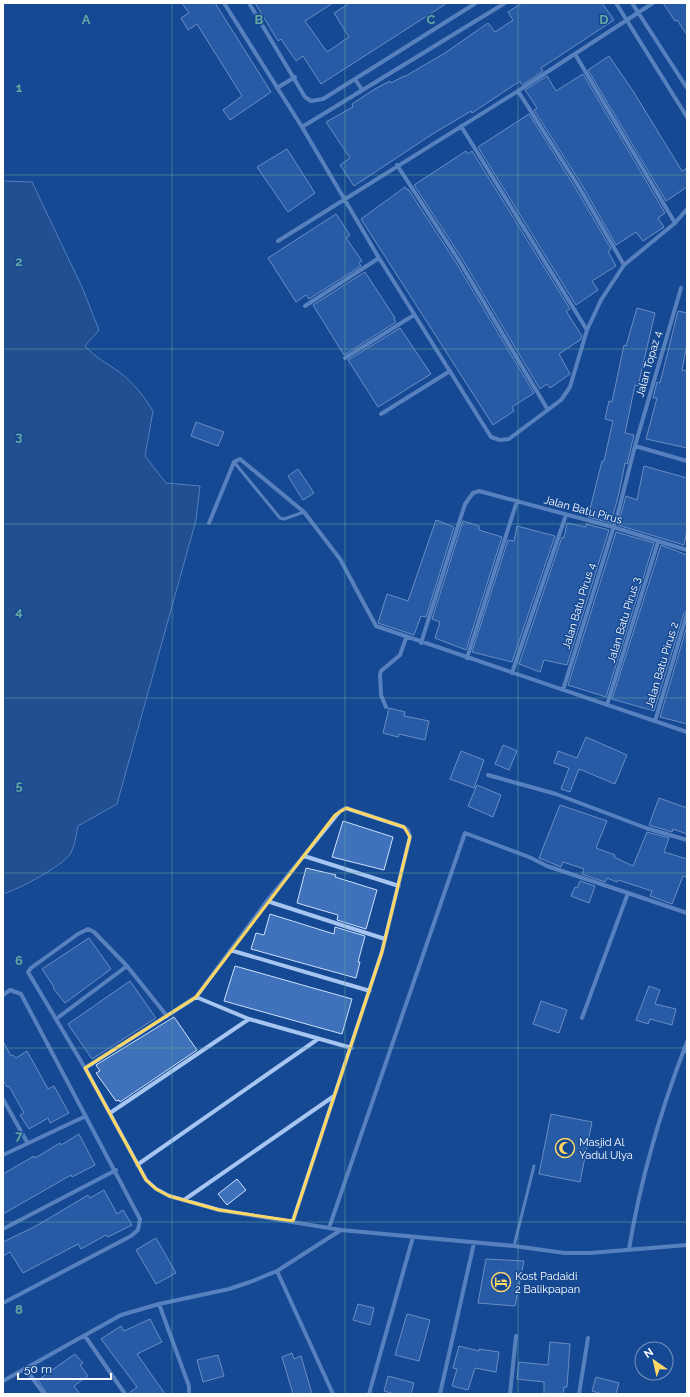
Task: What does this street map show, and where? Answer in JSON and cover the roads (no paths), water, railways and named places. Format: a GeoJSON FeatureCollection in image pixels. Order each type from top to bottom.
{"type":"FeatureCollection","features":[{"type":"Feature","properties":{"kind":"street"},"geometry":{"type":"LineString","coordinates":[[224,3],[346,199],[378,258],[491,437],[500,440],[509,439],[561,400],[570,387],[587,330],[601,300],[624,265],[675,223],[687,209]]}},
{"type":"Feature","properties":{"kind":"street"},"geometry":{"type":"LineString","coordinates":[[249,3],[295,77],[305,97],[311,102],[323,99],[476,3]]}},
{"type":"Feature","properties":{"kind":"street"},"geometry":{"type":"LineString","coordinates":[[302,127],[505,3]]}},
{"type":"Feature","properties":{"kind":"street"},"geometry":{"type":"LineString","coordinates":[[616,3],[687,117]]}},
{"type":"Feature","properties":{"kind":"street"},"geometry":{"type":"LineString","coordinates":[[632,3],[687,88]]}},
{"type":"Feature","properties":{"kind":"street"},"geometry":{"type":"LineString","coordinates":[[278,241],[346,199],[397,165],[518,91],[653,3]]}},
{"type":"Feature","properties":{"kind":"street"},"geometry":{"type":"LineString","coordinates":[[575,54],[675,223]]}},
{"type":"Feature","properties":{"kind":"street"},"geometry":{"type":"LineString","coordinates":[[277,88],[295,77]]}},
{"type":"Feature","properties":{"kind":"street"},"geometry":{"type":"LineString","coordinates":[[355,79],[362,90]]}},
{"type":"Feature","properties":{"kind":"street"},"geometry":{"type":"LineString","coordinates":[[518,91],[579,186],[624,265]]}},
{"type":"Feature","properties":{"kind":"street"},"geometry":{"type":"LineString","coordinates":[[460,126],[587,330]]}},
{"type":"Feature","properties":{"kind":"street"},"geometry":{"type":"LineString","coordinates":[[397,165],[458,259],[548,410]]}},
{"type":"Feature","properties":{"kind":"street"},"geometry":{"type":"LineString","coordinates":[[305,306],[378,258]]}},
{"type":"Feature","properties":{"kind":"street","name":"Jalan Topaz 4"},"geometry":{"type":"LineString","coordinates":[[613,527],[618,513],[634,446],[680,288]]}},
{"type":"Feature","properties":{"kind":"street"},"geometry":{"type":"LineString","coordinates":[[344,358],[414,315]]}},
{"type":"Feature","properties":{"kind":"street"},"geometry":{"type":"LineString","coordinates":[[381,414],[450,371]]}},
{"type":"Feature","properties":{"kind":"street"},"geometry":{"type":"LineString","coordinates":[[634,446],[687,461]]}},
{"type":"Feature","properties":{"kind":"street"},"geometry":{"type":"LineString","coordinates":[[209,523],[234,462],[240,460],[304,512],[340,559],[376,626],[406,638],[687,732]]}},
{"type":"Feature","properties":{"kind":"street","name":"Jalan Batu Pirus"},"geometry":{"type":"LineString","coordinates":[[421,643],[465,504],[473,493],[479,491],[517,501],[613,527],[687,550]]}},
{"type":"Feature","properties":{"kind":"street"},"geometry":{"type":"LineString","coordinates":[[467,658],[517,501]]}},
{"type":"Feature","properties":{"kind":"street"},"geometry":{"type":"LineString","coordinates":[[512,673],[566,515]]}},
{"type":"Feature","properties":{"kind":"street","name":"Jalan Batu Pirus 4"},"geometry":{"type":"LineString","coordinates":[[563,690],[613,527]]}},
{"type":"Feature","properties":{"kind":"street","name":"Jalan Batu Pirus 3"},"geometry":{"type":"LineString","coordinates":[[607,705],[658,542]]}},
{"type":"Feature","properties":{"kind":"street","name":"Jalan Batu Pirus 2"},"geometry":{"type":"LineString","coordinates":[[655,721],[687,614]]}},
{"type":"Feature","properties":{"kind":"street"},"geometry":{"type":"LineString","coordinates":[[386,707],[381,695],[381,671],[402,652],[406,638]]}},
{"type":"Feature","properties":{"kind":"street"},"geometry":{"type":"LineString","coordinates":[[488,775],[556,794],[646,828],[687,840]]}},
{"type":"Feature","properties":{"kind":"street"},"geometry":{"type":"LineString","coordinates":[[85,1068],[196,996],[267,901],[335,815],[346,808],[404,827],[408,830],[410,837],[385,939],[352,1048],[334,1096],[293,1221]]}},
{"type":"Feature","properties":{"kind":"street"},"geometry":{"type":"LineString","coordinates":[[329,1228],[464,833],[529,857],[547,866],[687,913]]}},
{"type":"Feature","properties":{"kind":"street"},"geometry":{"type":"LineString","coordinates":[[304,856],[399,886]]}},
{"type":"Feature","properties":{"kind":"street"},"geometry":{"type":"LineString","coordinates":[[582,1018],[628,893]]}},
{"type":"Feature","properties":{"kind":"street"},"geometry":{"type":"LineString","coordinates":[[267,901],[385,939]]}},
{"type":"Feature","properties":{"kind":"street"},"geometry":{"type":"LineString","coordinates":[[167,1016],[127,966],[94,932],[88,929],[78,934],[31,968],[28,972],[85,1068],[137,1165],[146,1180],[156,1189],[184,1200],[219,1210],[341,1230],[514,1246],[566,1253],[590,1253],[687,1245]]}},
{"type":"Feature","properties":{"kind":"street"},"geometry":{"type":"LineString","coordinates":[[230,950],[370,991]]}},
{"type":"Feature","properties":{"kind":"street"},"geometry":{"type":"LineString","coordinates":[[56,1019],[127,966]]}},
{"type":"Feature","properties":{"kind":"street"},"geometry":{"type":"LineString","coordinates":[[3,995],[10,990],[21,994],[116,1170],[140,1219],[138,1230],[131,1236],[3,1303]]}},
{"type":"Feature","properties":{"kind":"street"},"geometry":{"type":"LineString","coordinates":[[196,996],[249,1019],[352,1048]]}},
{"type":"Feature","properties":{"kind":"street"},"geometry":{"type":"LineString","coordinates":[[110,1113],[249,1019]]}},
{"type":"Feature","properties":{"kind":"street"},"geometry":{"type":"LineString","coordinates":[[137,1165],[318,1039]]}},
{"type":"Feature","properties":{"kind":"street"},"geometry":{"type":"LineString","coordinates":[[630,1249],[637,1198],[648,1153],[664,1100],[687,1042]]}},
{"type":"Feature","properties":{"kind":"street"},"geometry":{"type":"LineString","coordinates":[[685,1047],[687,1052]]}},
{"type":"Feature","properties":{"kind":"street"},"geometry":{"type":"LineString","coordinates":[[184,1200],[334,1096]]}},
{"type":"Feature","properties":{"kind":"street"},"geometry":{"type":"LineString","coordinates":[[3,1100],[27,1142]]}},
{"type":"Feature","properties":{"kind":"street"},"geometry":{"type":"LineString","coordinates":[[3,1155],[27,1142],[86,1116]]}},
{"type":"Feature","properties":{"kind":"street"},"geometry":{"type":"LineString","coordinates":[[3,1229],[116,1170]]}},
{"type":"Feature","properties":{"kind":"street"},"geometry":{"type":"LineString","coordinates":[[3,1381],[121,1315],[160,1304],[229,1289],[277,1271],[341,1230]]}},
{"type":"Feature","properties":{"kind":"street"},"geometry":{"type":"LineString","coordinates":[[369,1394],[413,1237]]}},
{"type":"Feature","properties":{"kind":"street"},"geometry":{"type":"LineString","coordinates":[[440,1394],[474,1242]]}},
{"type":"Feature","properties":{"kind":"street"},"geometry":{"type":"LineString","coordinates":[[277,1271],[334,1394]]}},
{"type":"Feature","properties":{"kind":"street"},"geometry":{"type":"LineString","coordinates":[[160,1304],[189,1386],[190,1394]]}},
{"type":"Feature","properties":{"kind":"street"},"geometry":{"type":"LineString","coordinates":[[85,1336],[125,1394]]}},
{"type":"Feature","properties":{"kind":"street"},"geometry":{"type":"LineString","coordinates":[[510,1394],[516,1336]]}},
{"type":"Feature","properties":{"kind":"street"},"geometry":{"type":"LineString","coordinates":[[579,1394],[588,1338]]}},
{"type":"Feature","properties":{"kind":"street"},"geometry":{"type":"LineString","coordinates":[[25,1368],[44,1394]]}},
{"type":"Feature","properties":{"kind":"lane"},"geometry":{"type":"LineString","coordinates":[[234,462],[280,518],[284,519],[304,512]]}},
{"type":"Feature","properties":{"kind":"lane"},"geometry":{"type":"LineString","coordinates":[[514,1246],[534,1166]]}},
{"type":"Feature","properties":{"kind":"water"},"geometry":{"type":"Polygon","coordinates":[[[3,181],[32,182],[82,287],[99,330],[85,346],[133,384],[153,411],[145,456],[166,483],[200,486],[196,520],[117,804],[78,826],[72,851],[59,865],[29,883],[3,894],[3,181]]]}},
{"type":"Feature","properties":{"kind":"place","name":"Masjid Al Yadul Ulya"},"geometry":{"type":"Point","coordinates":[565,1148]}},
{"type":"Feature","properties":{"kind":"place","name":"Kost Padaidi 2 Balikpapan"},"geometry":{"type":"Point","coordinates":[501,1282]}}]}
